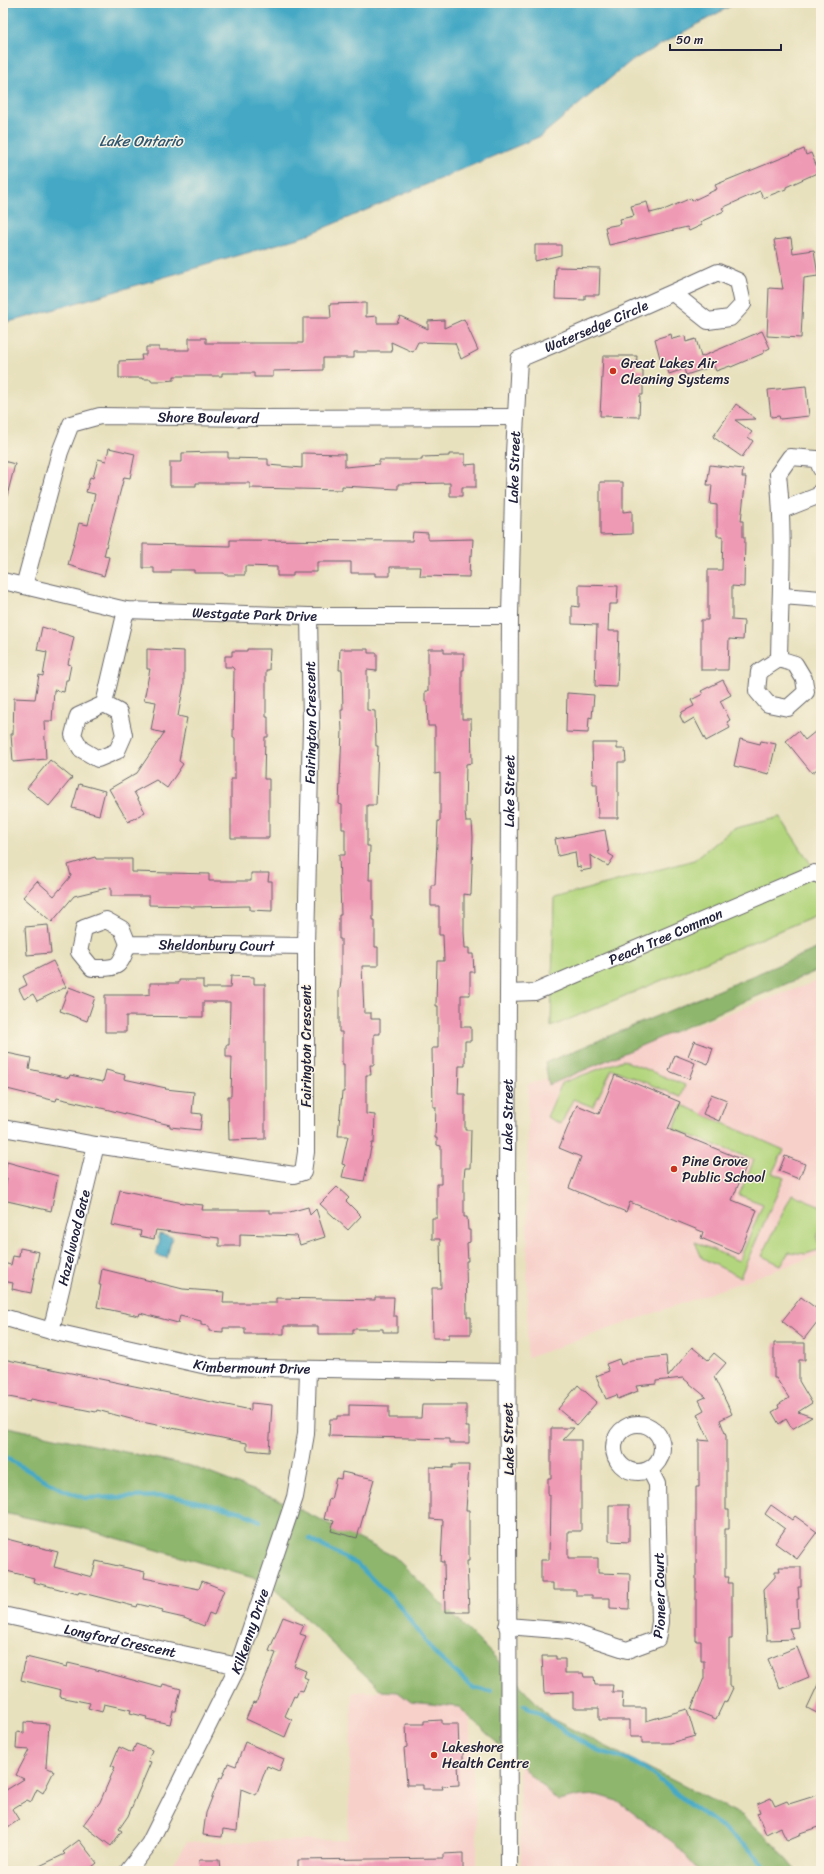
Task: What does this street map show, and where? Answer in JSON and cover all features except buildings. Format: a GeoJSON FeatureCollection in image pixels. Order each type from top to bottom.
{"type":"FeatureCollection","features":[{"type":"Feature","properties":{"kind":"street","name":"Watersedge Circle"},"geometry":{"type":"LineString","coordinates":[[519,359],[673,293]]}},
{"type":"Feature","properties":{"kind":"street","name":"Lake Street"},"geometry":{"type":"LineString","coordinates":[[509,1871],[507,1626],[509,1470],[508,993],[510,616],[519,359]]}},
{"type":"Feature","properties":{"kind":"street","name":"Shore Boulevard"},"geometry":{"type":"LineString","coordinates":[[24,586],[60,452],[71,424],[100,416],[256,418],[516,417]]}},
{"type":"Feature","properties":{"kind":"street"},"geometry":{"type":"LineString","coordinates":[[779,659],[782,596],[782,510],[778,474],[790,457],[817,459],[821,469]]}},
{"type":"Feature","properties":{"kind":"street"},"geometry":{"type":"LineString","coordinates":[[782,510],[820,495],[821,491]]}},
{"type":"Feature","properties":{"kind":"street","name":"Westgate Park Drive"},"geometry":{"type":"LineString","coordinates":[[3,581],[126,610],[309,616],[510,616]]}},
{"type":"Feature","properties":{"kind":"street"},"geometry":{"type":"LineString","coordinates":[[782,596],[821,598]]}},
{"type":"Feature","properties":{"kind":"street"},"geometry":{"type":"LineString","coordinates":[[104,704],[126,610]]}},
{"type":"Feature","properties":{"kind":"street","name":"Fairington Crescent"},"geometry":{"type":"LineString","coordinates":[[3,1128],[96,1145],[294,1175],[303,1172],[306,1152],[306,946],[311,724],[309,616]]}},
{"type":"Feature","properties":{"kind":"street","name":"Peach Tree Common"},"geometry":{"type":"LineString","coordinates":[[508,993],[535,992],[814,873],[821,876]]}},
{"type":"Feature","properties":{"kind":"street","name":"Sheldonbury Court"},"geometry":{"type":"LineString","coordinates":[[128,944],[306,946]]}},
{"type":"Feature","properties":{"kind":"street","name":"Hazelwood Gate"},"geometry":{"type":"LineString","coordinates":[[52,1331],[96,1145]]}},
{"type":"Feature","properties":{"kind":"street","name":"Kimbermount Drive"},"geometry":{"type":"LineString","coordinates":[[3,1317],[52,1331],[211,1367],[308,1370],[508,1372]]}},
{"type":"Feature","properties":{"kind":"street","name":"Kilkenny Drive"},"geometry":{"type":"LineString","coordinates":[[128,1871],[149,1844],[238,1666],[294,1497],[306,1434],[308,1370]]}},
{"type":"Feature","properties":{"kind":"street","name":"Pioneer Court"},"geometry":{"type":"LineString","coordinates":[[507,1626],[569,1631],[627,1650],[657,1639],[660,1622],[657,1484],[650,1470]]}},
{"type":"Feature","properties":{"kind":"street","name":"Longford Crescent"},"geometry":{"type":"LineString","coordinates":[[3,1615],[238,1666]]}},
{"type":"Feature","properties":{"kind":"shaded area","name":"Pine Grove Public School"},"geometry":{"type":"Polygon","coordinates":[[[821,980],[821,1254],[527,1358],[528,1085],[821,980]]]}},
{"type":"Feature","properties":{"kind":"shaded area"},"geometry":{"type":"Polygon","coordinates":[[[352,1692],[398,1692],[412,1702],[459,1707],[469,1716],[477,1838],[477,1871],[167,1871],[187,1842],[348,1840],[352,1692]]]}},
{"type":"Feature","properties":{"kind":"shaded area"},"geometry":{"type":"Polygon","coordinates":[[[519,1763],[558,1801],[581,1796],[597,1795],[617,1801],[674,1843],[700,1871],[521,1871],[519,1763]]]}},
{"type":"Feature","properties":{"kind":"green space"},"geometry":{"type":"Polygon","coordinates":[[[780,817],[821,878],[821,913],[551,1027],[554,898],[694,860],[732,829],[780,817]]]}},
{"type":"Feature","properties":{"kind":"green space"},"geometry":{"type":"Polygon","coordinates":[[[821,947],[821,969],[549,1085],[545,1063],[821,947]]]}},
{"type":"Feature","properties":{"kind":"green space"},"geometry":{"type":"Polygon","coordinates":[[[623,1060],[685,1085],[681,1097],[612,1069],[593,1107],[573,1099],[561,1124],[547,1117],[562,1083],[623,1060]]]}},
{"type":"Feature","properties":{"kind":"green space"},"geometry":{"type":"Polygon","coordinates":[[[682,1105],[784,1150],[772,1173],[784,1178],[740,1277],[702,1258],[695,1242],[739,1261],[763,1204],[739,1195],[754,1160],[674,1129],[682,1105]]]}},
{"type":"Feature","properties":{"kind":"green space"},"geometry":{"type":"Polygon","coordinates":[[[792,1194],[821,1206],[821,1221],[817,1239],[821,1249],[806,1254],[789,1252],[781,1265],[762,1256],[792,1194]]]}},
{"type":"Feature","properties":{"kind":"green space"},"geometry":{"type":"Polygon","coordinates":[[[3,1426],[191,1466],[289,1504],[395,1557],[491,1653],[550,1718],[743,1816],[775,1846],[796,1871],[700,1871],[674,1843],[617,1801],[597,1795],[581,1796],[558,1801],[459,1707],[411,1702],[398,1692],[382,1691],[267,1582],[82,1528],[3,1513],[3,1426]]]}},
{"type":"Feature","properties":{"kind":"water","name":"Lake Ontario"},"geometry":{"type":"Polygon","coordinates":[[[3,3],[736,3],[631,61],[541,136],[305,236],[3,323],[3,3]]]}},
{"type":"Feature","properties":{"kind":"water"},"geometry":{"type":"Polygon","coordinates":[[[159,1234],[172,1237],[167,1258],[156,1255],[160,1239],[158,1238],[159,1234]]]}},
{"type":"Feature","properties":{"kind":"waterway"},"geometry":{"type":"LineString","coordinates":[[3,1456],[61,1489],[85,1498],[172,1496],[242,1512],[260,1521]]}},
{"type":"Feature","properties":{"kind":"waterway"},"geometry":{"type":"LineString","coordinates":[[309,1539],[357,1564],[399,1605],[435,1654],[474,1688],[490,1691]]}},
{"type":"Feature","properties":{"kind":"waterway"},"geometry":{"type":"LineString","coordinates":[[524,1705],[587,1745],[629,1760],[652,1773],[687,1802],[744,1844],[761,1861],[768,1871]]}},
{"type":"Feature","properties":{"kind":"place","name":"Great Lakes Air Cleaning Systems"},"geometry":{"type":"Point","coordinates":[613,371]}},
{"type":"Feature","properties":{"kind":"place","name":"Pine Grove Public School"},"geometry":{"type":"Point","coordinates":[674,1169]}},
{"type":"Feature","properties":{"kind":"place","name":"Lakeshore Health Centre"},"geometry":{"type":"Point","coordinates":[434,1755]}}]}
